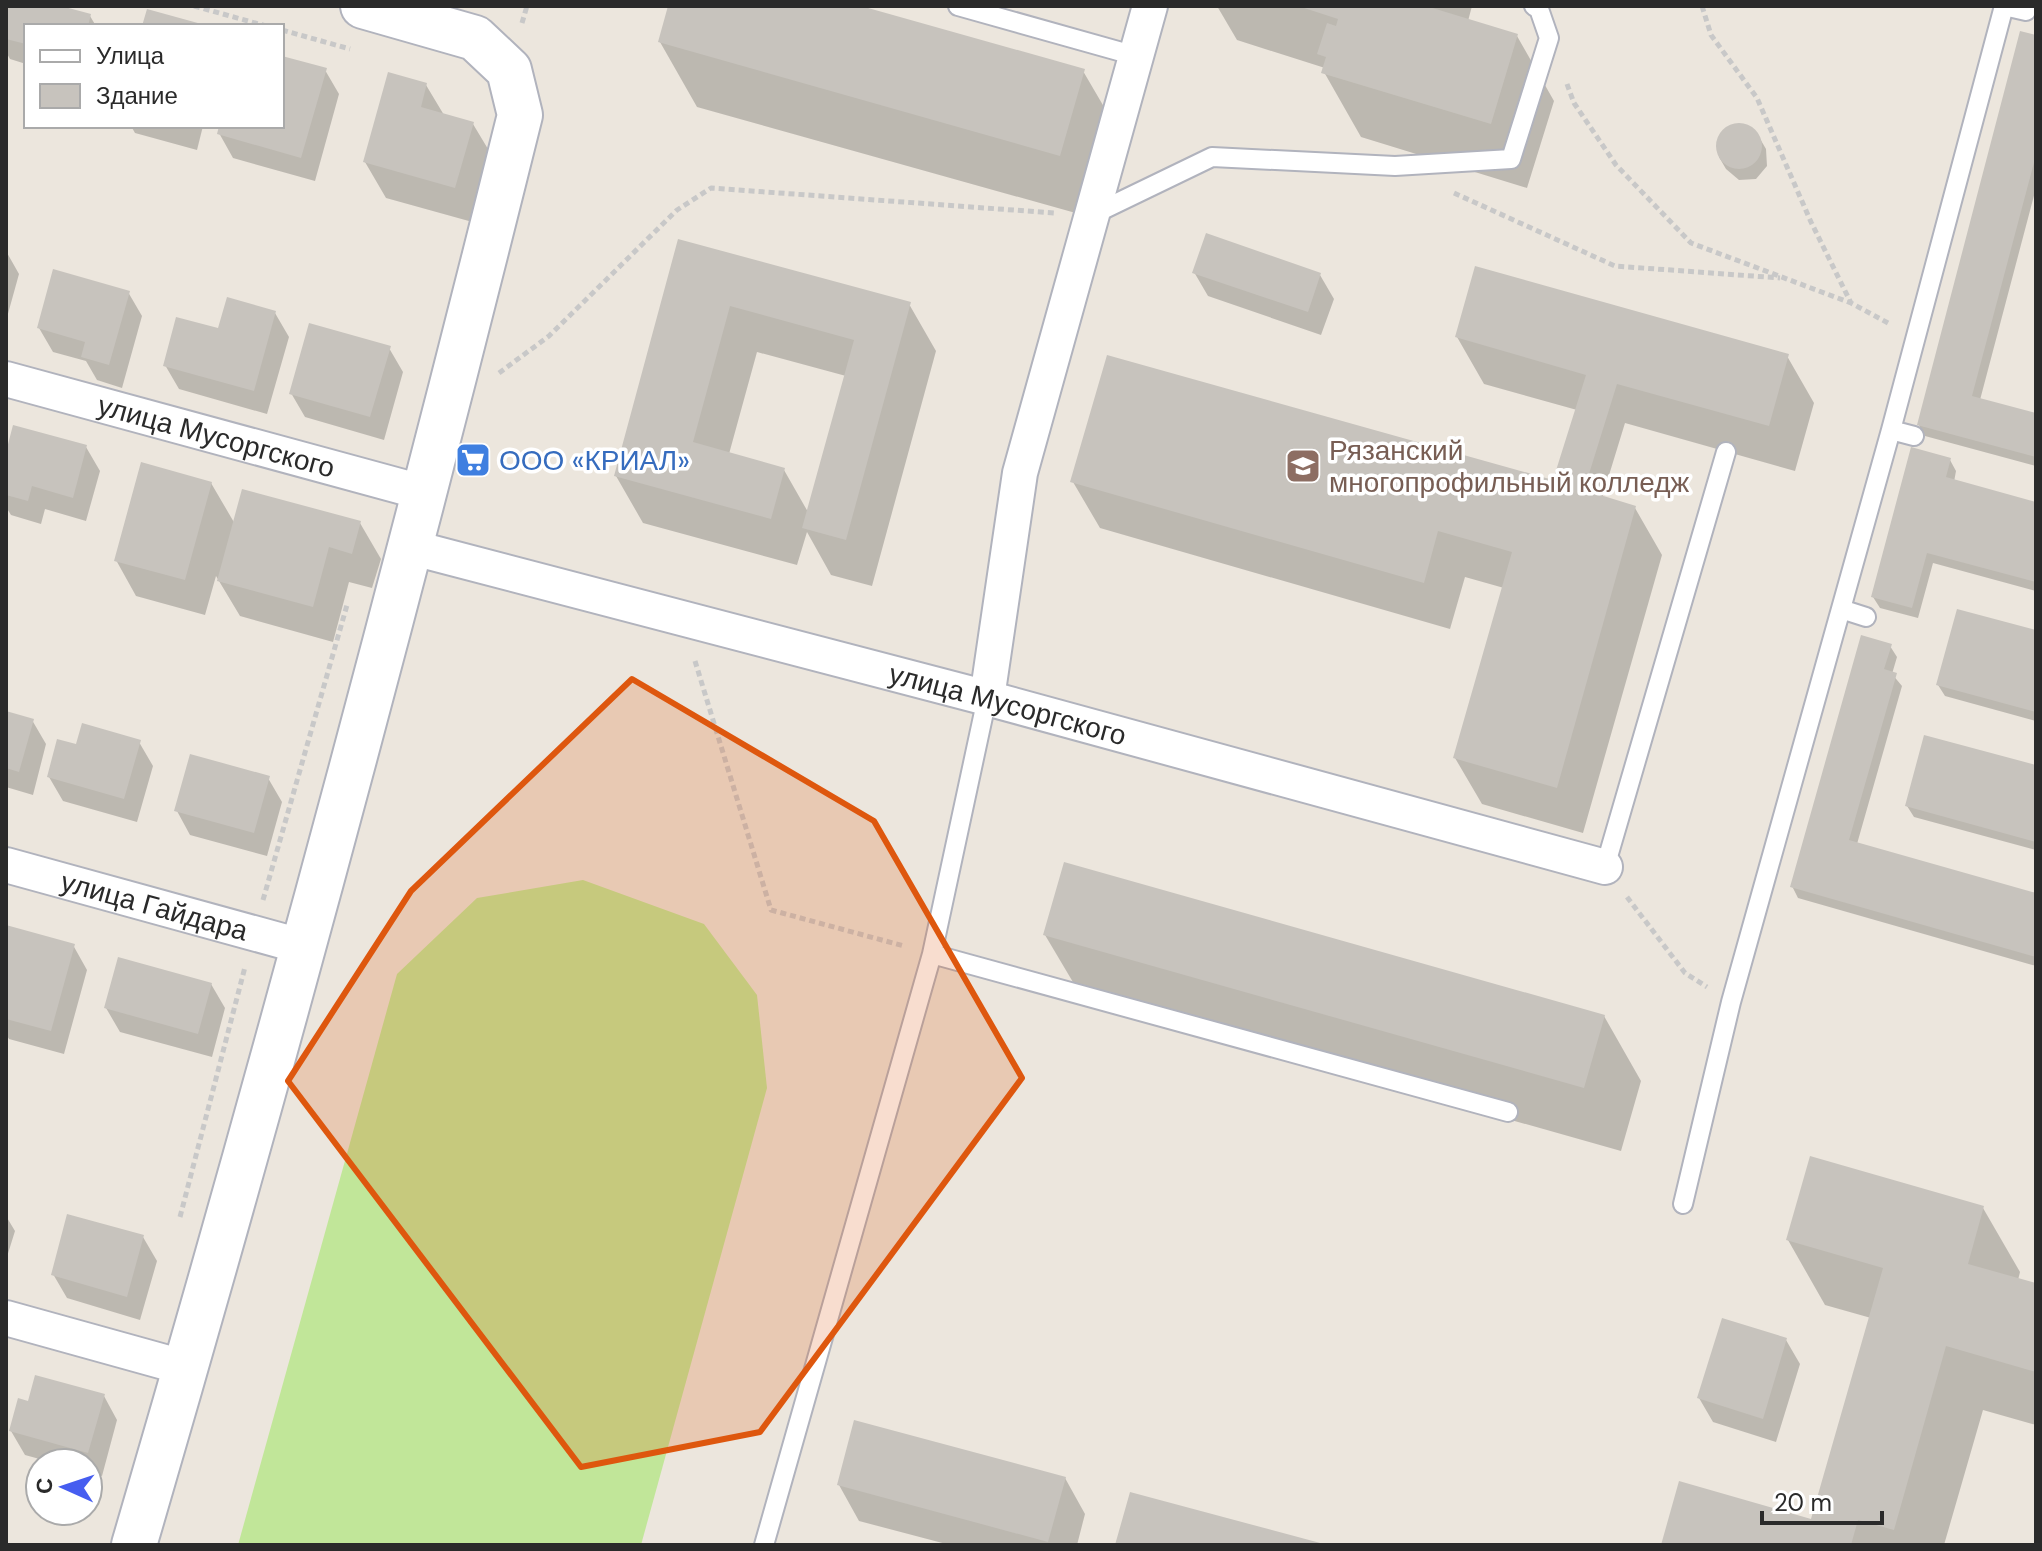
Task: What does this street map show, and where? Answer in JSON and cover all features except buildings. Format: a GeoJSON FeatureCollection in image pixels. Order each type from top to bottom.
{"type":"FeatureCollection","features":[{"type":"Feature","properties":{"kind":"street"},"geometry":{"type":"LineString","coordinates":[[134,1545],[304,947],[425,493],[520,115],[509,70],[475,38],[363,6]]}},
{"type":"Feature","properties":{"kind":"street"},"geometry":{"type":"LineString","coordinates":[[987,698],[1020,473],[1150,6]]}},
{"type":"Feature","properties":{"kind":"street","name":"улица Мусоргского"},"geometry":{"type":"LineString","coordinates":[[6,379],[425,493]]}},
{"type":"Feature","properties":{"kind":"street","name":"улица Мусоргского"},"geometry":{"type":"LineString","coordinates":[[410,547],[987,698],[1605,867]]}},
{"type":"Feature","properties":{"kind":"street","name":"улица Гайдара"},"geometry":{"type":"LineString","coordinates":[[6,865],[304,947]]}},
{"type":"Feature","properties":{"kind":"street"},"geometry":{"type":"LineString","coordinates":[[6,1318],[186,1368]]}},
{"type":"Feature","properties":{"kind":"lane"},"geometry":{"type":"LineString","coordinates":[[958,6],[1136,56]]}},
{"type":"Feature","properties":{"kind":"lane"},"geometry":{"type":"LineString","coordinates":[[1092,215],[1212,157],[1395,166],[1511,159],[1549,38],[1539,9],[1534,6]]}},
{"type":"Feature","properties":{"kind":"lane"},"geometry":{"type":"LineString","coordinates":[[1683,1204],[1731,1002],[1891,430],[2004,6],[2026,11]]}},
{"type":"Feature","properties":{"kind":"lane"},"geometry":{"type":"LineString","coordinates":[[1891,430],[1914,436]]}},
{"type":"Feature","properties":{"kind":"lane"},"geometry":{"type":"LineString","coordinates":[[1605,867],[1726,452]]}},
{"type":"Feature","properties":{"kind":"lane"},"geometry":{"type":"LineString","coordinates":[[1841,609],[1866,617]]}},
{"type":"Feature","properties":{"kind":"lane"},"geometry":{"type":"LineString","coordinates":[[764,1545],[932,954],[987,698]]}},
{"type":"Feature","properties":{"kind":"lane"},"geometry":{"type":"LineString","coordinates":[[932,954],[1508,1112]]}},
{"type":"Feature","properties":{"kind":"path"},"geometry":{"type":"LineString","coordinates":[[194,6],[259,24]]}},
{"type":"Feature","properties":{"kind":"path"},"geometry":{"type":"LineString","coordinates":[[1702,6],[1711,35],[1757,98],[1811,222],[1851,303]]}},
{"type":"Feature","properties":{"kind":"path"},"geometry":{"type":"LineString","coordinates":[[284,31],[355,50]]}},
{"type":"Feature","properties":{"kind":"path"},"geometry":{"type":"LineString","coordinates":[[1549,38],[1574,103],[1616,165],[1691,243],[1851,303],[1916,338]]}},
{"type":"Feature","properties":{"kind":"path"},"geometry":{"type":"LineString","coordinates":[[1395,166],[1615,266],[1787,279]]}},
{"type":"Feature","properties":{"kind":"path"},"geometry":{"type":"LineString","coordinates":[[498,373],[549,336],[677,210],[711,188],[1092,215]]}},
{"type":"Feature","properties":{"kind":"path"},"geometry":{"type":"LineString","coordinates":[[180,1220],[254,933],[348,602]]}},
{"type":"Feature","properties":{"kind":"path"},"geometry":{"type":"LineString","coordinates":[[682,618],[771,910],[932,954]]}},
{"type":"Feature","properties":{"kind":"path"},"geometry":{"type":"LineString","coordinates":[[1605,867],[1685,973],[1731,1002]]}},
{"type":"Feature","properties":{"kind":"highlighted area"},"geometry":{"type":"Polygon","coordinates":[[[632,679],[874,821],[1022,1078],[760,1432],[581,1467],[288,1081],[411,891],[632,679]]]}},
{"type":"Feature","properties":{"kind":"green space"},"geometry":{"type":"Polygon","coordinates":[[[583,880],[704,924],[757,995],[767,1088],[641,1545],[238,1545],[397,974],[477,898],[583,880]]]}},
{"type":"Feature","properties":{"kind":"place","name":"ООО «КРИАЛ»"},"geometry":{"type":"Point","coordinates":[473,460]}},
{"type":"Feature","properties":{"kind":"place","name":"Рязанский многопрофильный колледж"},"geometry":{"type":"Point","coordinates":[1303,466]}}]}
